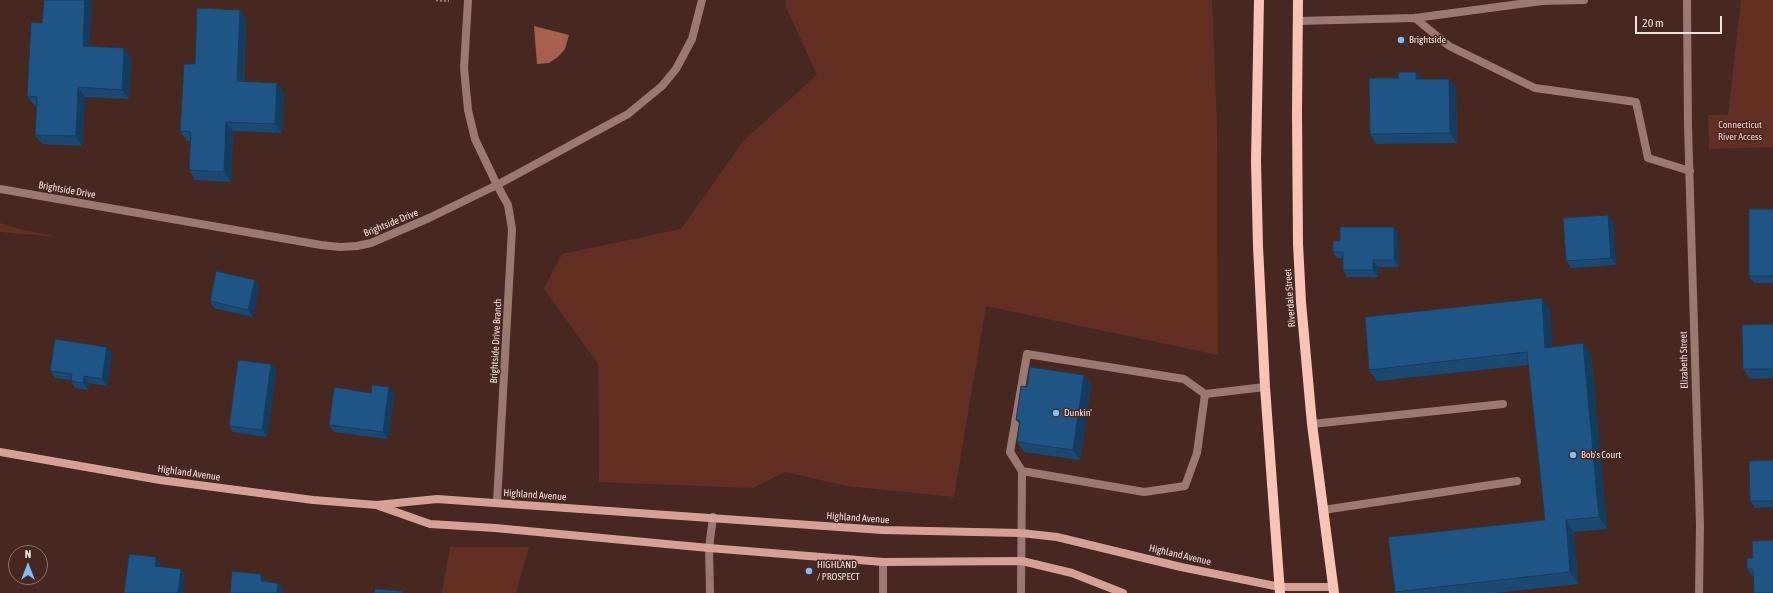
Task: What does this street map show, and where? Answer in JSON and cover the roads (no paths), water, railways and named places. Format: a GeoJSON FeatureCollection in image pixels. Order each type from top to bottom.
{"type":"FeatureCollection","features":[{"type":"Feature","properties":{"kind":"main road"},"geometry":{"type":"LineString","coordinates":[[1259,0],[1256,190],[1260,306],[1280,590]]}},
{"type":"Feature","properties":{"kind":"main road","name":"Riverdale Street"},"geometry":{"type":"LineString","coordinates":[[1298,0],[1298,244],[1301,302],[1312,424],[1334,590]]}},
{"type":"Feature","properties":{"kind":"main road","name":"Highland Avenue"},"geometry":{"type":"LineString","coordinates":[[0,452],[160,480],[312,500],[377,505],[437,499],[713,517],[882,530],[1021,533],[1057,537],[1280,590],[1334,590]]}},
{"type":"Feature","properties":{"kind":"main road","name":"Highland Avenue"},"geometry":{"type":"LineString","coordinates":[[377,505],[430,524],[495,528],[709,548],[883,562],[1022,561],[1072,574],[1122,593]]}},
{"type":"Feature","properties":{"kind":"street","name":"Brightside Drive Branch"},"geometry":{"type":"LineString","coordinates":[[468,0],[464,68],[468,110],[475,139],[508,205],[512,228],[497,502]]}},
{"type":"Feature","properties":{"kind":"street","name":"Brightside Drive"},"geometry":{"type":"LineString","coordinates":[[0,189],[340,247],[357,246],[371,242],[429,218],[497,185],[628,114],[647,100],[662,86],[684,55],[697,26],[702,0]]}},
{"type":"Feature","properties":{"kind":"street"},"geometry":{"type":"LineString","coordinates":[[1297,21],[1415,18],[1542,1],[1584,0]]}},
{"type":"Feature","properties":{"kind":"street","name":"Elizabeth Street"},"geometry":{"type":"LineString","coordinates":[[1687,0],[1688,127],[1700,525],[1699,593]]}},
{"type":"Feature","properties":{"kind":"street"},"geometry":{"type":"LineString","coordinates":[[1415,18],[1449,46],[1535,88],[1636,102],[1648,158],[1690,171]]}},
{"type":"Feature","properties":{"kind":"street"},"geometry":{"type":"LineString","coordinates":[[1021,593],[1022,471],[1010,452],[1028,354],[1184,379],[1205,394],[1265,387]]}},
{"type":"Feature","properties":{"kind":"street"},"geometry":{"type":"LineString","coordinates":[[1022,471],[1144,492],[1185,486],[1198,453],[1205,394]]}},
{"type":"Feature","properties":{"kind":"street"},"geometry":{"type":"LineString","coordinates":[[1312,424],[1503,404]]}},
{"type":"Feature","properties":{"kind":"street"},"geometry":{"type":"LineString","coordinates":[[1323,510],[1517,481]]}},
{"type":"Feature","properties":{"kind":"street"},"geometry":{"type":"LineString","coordinates":[[710,593],[709,548],[713,517]]}},
{"type":"Feature","properties":{"kind":"street"},"geometry":{"type":"LineString","coordinates":[[883,562],[883,593]]}},
{"type":"Feature","properties":{"kind":"place","name":"Brightside"},"geometry":{"type":"Point","coordinates":[1401,40]}},
{"type":"Feature","properties":{"kind":"place","name":"Dunkin'"},"geometry":{"type":"Point","coordinates":[1056,413]}},
{"type":"Feature","properties":{"kind":"place","name":"Bob's Court"},"geometry":{"type":"Point","coordinates":[1573,455]}},
{"type":"Feature","properties":{"kind":"place","name":"HIGHLAND / PROSPECT"},"geometry":{"type":"Point","coordinates":[809,571]}},
{"type":"Feature","properties":{"kind":"park label","name":"Connecticut River Access"},"geometry":{"type":"Point","coordinates":[1740,130]}}]}
